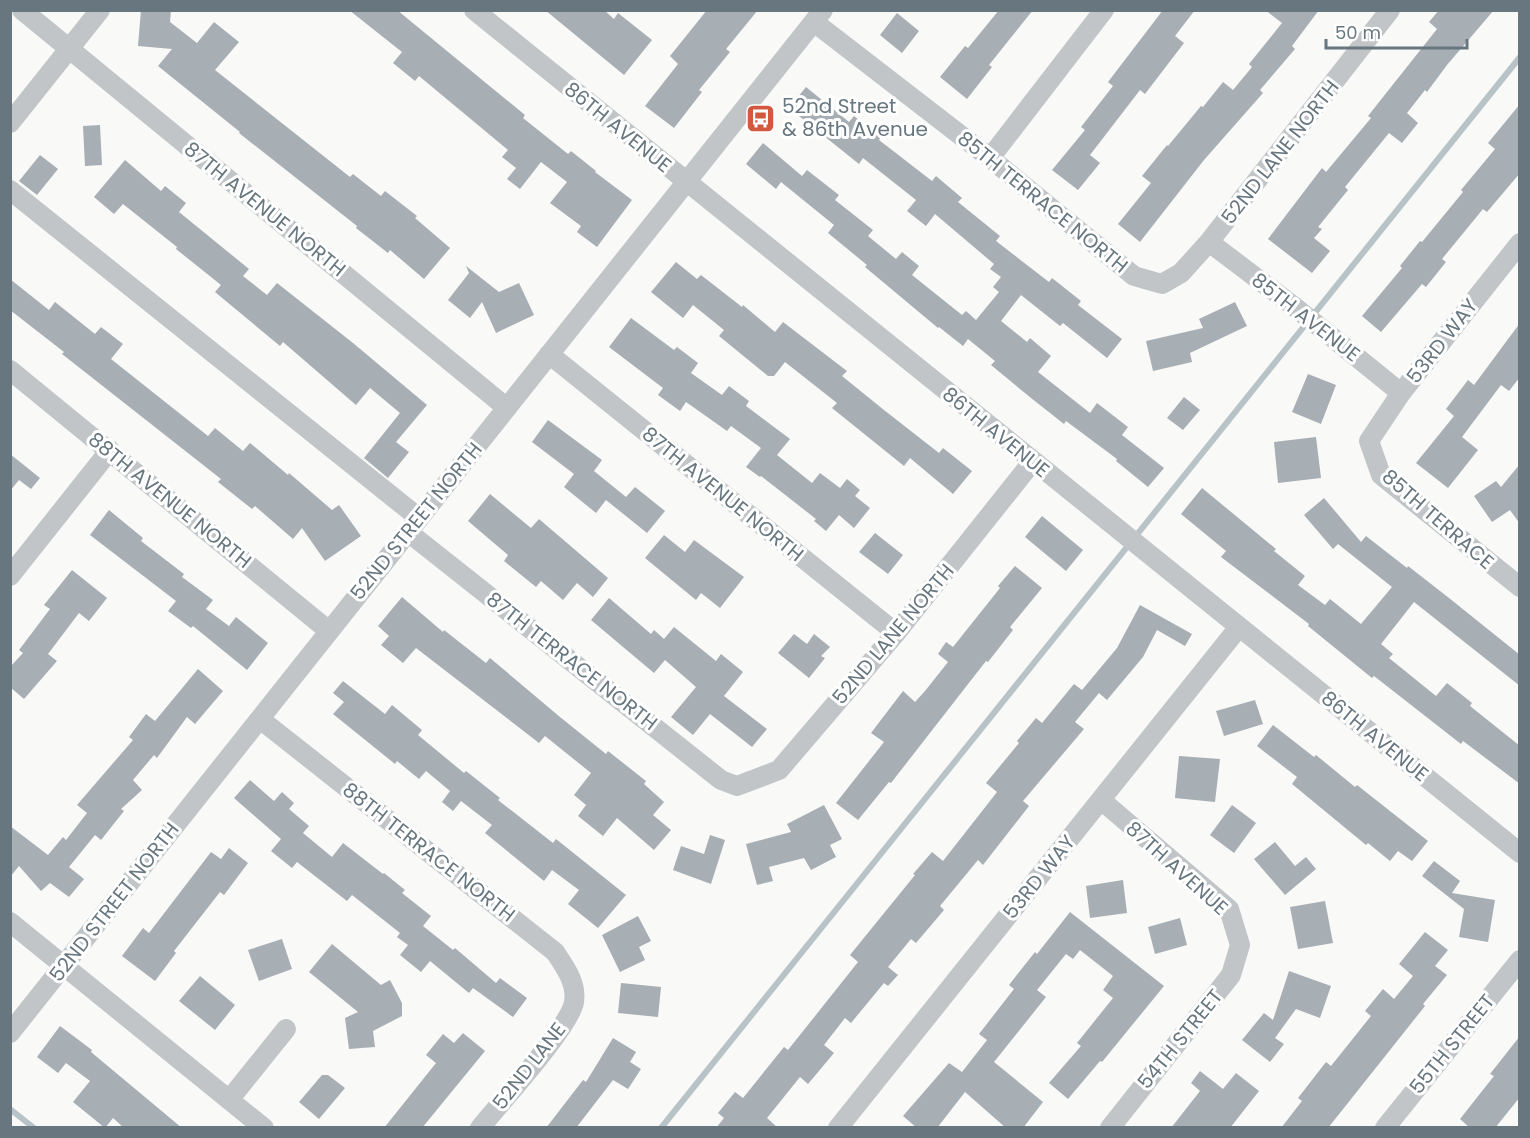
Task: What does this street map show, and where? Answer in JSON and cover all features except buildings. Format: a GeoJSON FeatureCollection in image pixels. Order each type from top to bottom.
{"type":"FeatureCollection","features":[{"type":"Feature","properties":{"kind":"street","name":"87TH AVENUE NORTH"},"geometry":{"type":"LineString","coordinates":[[22,10],[507,408]]}},
{"type":"Feature","properties":{"kind":"street"},"geometry":{"type":"LineString","coordinates":[[10,123],[100,10]]}},
{"type":"Feature","properties":{"kind":"street","name":"86TH AVENUE"},"geometry":{"type":"LineString","coordinates":[[474,10],[1520,853]]}},
{"type":"Feature","properties":{"kind":"street"},"geometry":{"type":"LineString","coordinates":[[990,158],[1104,10]]}},
{"type":"Feature","properties":{"kind":"street","name":"52ND LANE NORTH"},"geometry":{"type":"LineString","coordinates":[[1162,284],[1181,273],[1209,242],[1390,10]]}},
{"type":"Feature","properties":{"kind":"street","name":"52ND STREET NORTH"},"geometry":{"type":"LineString","coordinates":[[10,1033],[818,16]]}},
{"type":"Feature","properties":{"kind":"street","name":"85TH TERRACE NORTH"},"geometry":{"type":"LineString","coordinates":[[818,16],[1134,276],[1162,284]]}},
{"type":"Feature","properties":{"kind":"street","name":"87TH TERRACE NORTH"},"geometry":{"type":"LineString","coordinates":[[10,190],[721,780],[737,786]]}},
{"type":"Feature","properties":{"kind":"street","name":"85TH AVENUE"},"geometry":{"type":"LineString","coordinates":[[1209,242],[1296,308],[1401,393]]}},
{"type":"Feature","properties":{"kind":"street","name":"53RD WAY"},"geometry":{"type":"LineString","coordinates":[[1369,441],[1401,393],[1520,243]]}},
{"type":"Feature","properties":{"kind":"street","name":"87TH AVENUE NORTH"},"geometry":{"type":"LineString","coordinates":[[549,354],[896,633]]}},
{"type":"Feature","properties":{"kind":"street","name":"88TH AVENUE NORTH"},"geometry":{"type":"LineString","coordinates":[[10,370],[329,631]]}},
{"type":"Feature","properties":{"kind":"street","name":"85TH TERRACE"},"geometry":{"type":"LineString","coordinates":[[1369,441],[1381,475],[1520,588]]}},
{"type":"Feature","properties":{"kind":"street"},"geometry":{"type":"LineString","coordinates":[[10,576],[110,450]]}},
{"type":"Feature","properties":{"kind":"street","name":"52ND LANE NORTH"},"geometry":{"type":"LineString","coordinates":[[737,786],[779,770],[896,633],[1033,461]]}},
{"type":"Feature","properties":{"kind":"street","name":"53RD WAY"},"geometry":{"type":"LineString","coordinates":[[838,1128],[1239,627]]}},
{"type":"Feature","properties":{"kind":"street","name":"88TH TERRACE NORTH"},"geometry":{"type":"LineString","coordinates":[[260,719],[555,952],[570,975],[574,1002]]}},
{"type":"Feature","properties":{"kind":"street","name":"87TH AVENUE"},"geometry":{"type":"LineString","coordinates":[[1101,800],[1229,909],[1240,945]]}},
{"type":"Feature","properties":{"kind":"street"},"geometry":{"type":"LineString","coordinates":[[10,922],[264,1128]]}},
{"type":"Feature","properties":{"kind":"street","name":"54TH STREET"},"geometry":{"type":"LineString","coordinates":[[1110,1128],[1232,975],[1240,945]]}},
{"type":"Feature","properties":{"kind":"street","name":"55TH STREET"},"geometry":{"type":"LineString","coordinates":[[1385,1128],[1520,960]]}},
{"type":"Feature","properties":{"kind":"street","name":"52ND LANE"},"geometry":{"type":"LineString","coordinates":[[480,1128],[563,1026],[574,1002]]}},
{"type":"Feature","properties":{"kind":"street"},"geometry":{"type":"LineString","coordinates":[[230,1100],[286,1029]]}},
{"type":"Feature","properties":{"kind":"waterway"},"geometry":{"type":"LineString","coordinates":[[661,1128],[1520,57]]}},
{"type":"Feature","properties":{"kind":"waterway"},"geometry":{"type":"LineString","coordinates":[[10,1109],[34,1128]]}},
{"type":"Feature","properties":{"kind":"place","name":"52nd Street & 86th Avenue"},"geometry":{"type":"Point","coordinates":[761,118]}}]}
